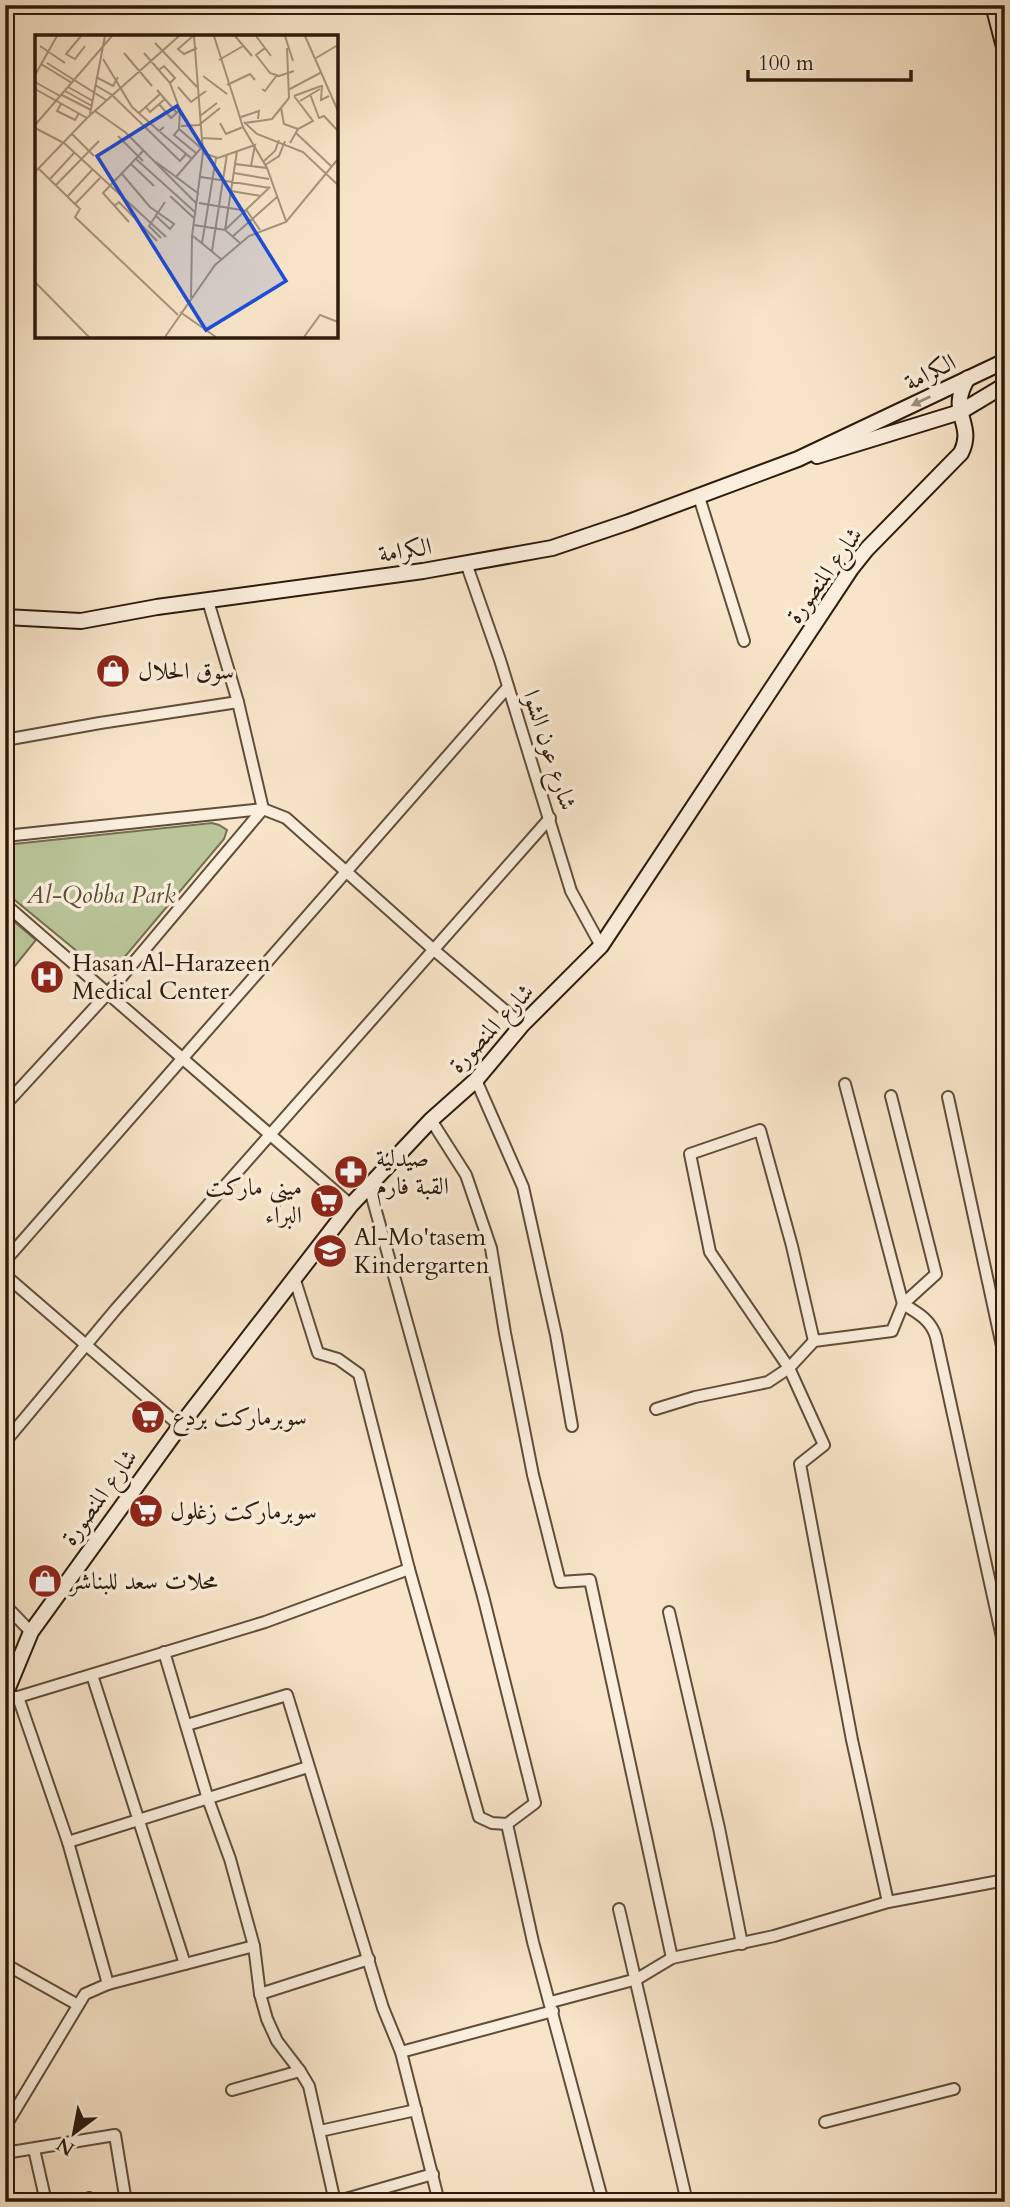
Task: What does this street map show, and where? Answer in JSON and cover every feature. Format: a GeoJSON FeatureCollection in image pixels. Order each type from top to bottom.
{"type":"FeatureCollection","features":[{"type":"Feature","properties":{"kind":"main road"},"geometry":{"type":"LineString","coordinates":[[993,5],[1005,51]]}},
{"type":"Feature","properties":{"kind":"main road","name":"الكرامة"},"geometry":{"type":"LineString","coordinates":[[5,617],[81,621],[329,585],[552,548],[798,459],[1005,361]]}},
{"type":"Feature","properties":{"kind":"main road","name":"شارع المنصورة"},"geometry":{"type":"LineString","coordinates":[[10,1696],[9,1673],[31,1632],[180,1426],[351,1205],[431,1120],[476,1080],[522,1025],[601,946],[851,569],[961,453],[966,443],[966,435],[958,399],[968,378]]}},
{"type":"Feature","properties":{"kind":"main road","name":"الكرامة"},"geometry":{"type":"LineString","coordinates":[[798,459],[824,455],[960,412],[1005,385]]}},
{"type":"Feature","properties":{"kind":"street"},"geometry":{"type":"LineString","coordinates":[[699,497],[744,641]]}},
{"type":"Feature","properties":{"kind":"street","name":"شارع عون الشوا"},"geometry":{"type":"LineString","coordinates":[[466,563],[550,818],[571,891],[601,946]]}},
{"type":"Feature","properties":{"kind":"street"},"geometry":{"type":"LineString","coordinates":[[208,601],[238,702],[263,809]]}},
{"type":"Feature","properties":{"kind":"street"},"geometry":{"type":"LineString","coordinates":[[5,1261],[508,687]]}},
{"type":"Feature","properties":{"kind":"street"},"geometry":{"type":"LineString","coordinates":[[5,740],[238,702]]}},
{"type":"Feature","properties":{"kind":"street"},"geometry":{"type":"LineString","coordinates":[[5,1105],[108,993],[263,809]]}},
{"type":"Feature","properties":{"kind":"street"},"geometry":{"type":"LineString","coordinates":[[5,836],[263,809],[286,818],[522,1025]]}},
{"type":"Feature","properties":{"kind":"street"},"geometry":{"type":"LineString","coordinates":[[5,1442],[86,1346],[550,818]]}},
{"type":"Feature","properties":{"kind":"street"},"geometry":{"type":"LineString","coordinates":[[5,904],[351,1205]]}},
{"type":"Feature","properties":{"kind":"street"},"geometry":{"type":"LineString","coordinates":[[476,1080],[523,1187],[556,1335],[572,1426]]}},
{"type":"Feature","properties":{"kind":"street"},"geometry":{"type":"LineString","coordinates":[[845,1084],[903,1304],[925,1318],[933,1327],[936,1337],[1005,1651]]}},
{"type":"Feature","properties":{"kind":"street"},"geometry":{"type":"LineString","coordinates":[[656,1409],[695,1397],[768,1382],[789,1368],[814,1341],[891,1331],[903,1304],[936,1274],[891,1096]]}},
{"type":"Feature","properties":{"kind":"street"},"geometry":{"type":"LineString","coordinates":[[948,1097],[1005,1360]]}},
{"type":"Feature","properties":{"kind":"street"},"geometry":{"type":"LineString","coordinates":[[431,1120],[467,1175],[491,1248],[533,1475],[559,1582],[590,1580],[672,1958]]}},
{"type":"Feature","properties":{"kind":"street"},"geometry":{"type":"LineString","coordinates":[[814,1341],[793,1246],[760,1130],[690,1154],[710,1252],[789,1368],[824,1445],[800,1464],[852,1740],[888,1902]]}},
{"type":"Feature","properties":{"kind":"street"},"geometry":{"type":"LineString","coordinates":[[294,1277],[318,1353],[338,1359],[359,1374],[409,1569],[479,1817],[492,1823],[508,1824],[535,1804],[482,1595],[369,1186]]}},
{"type":"Feature","properties":{"kind":"street"},"geometry":{"type":"LineString","coordinates":[[5,1275],[180,1426]]}},
{"type":"Feature","properties":{"kind":"street"},"geometry":{"type":"LineString","coordinates":[[108,1984],[68,1842],[10,1696],[92,1675],[265,1622],[409,1569]]}},
{"type":"Feature","properties":{"kind":"street"},"geometry":{"type":"LineString","coordinates":[[5,1605],[31,1632]]}},
{"type":"Feature","properties":{"kind":"street"},"geometry":{"type":"LineString","coordinates":[[668,1612],[719,1828],[742,1944]]}},
{"type":"Feature","properties":{"kind":"street"},"geometry":{"type":"LineString","coordinates":[[164,1652],[208,1799],[230,1859],[254,1946],[260,1994],[277,2041],[309,2086],[335,2202],[433,2174]]}},
{"type":"Feature","properties":{"kind":"street"},"geometry":{"type":"LineString","coordinates":[[92,1675],[185,1964]]}},
{"type":"Feature","properties":{"kind":"street"},"geometry":{"type":"LineString","coordinates":[[187,1725],[287,1695],[383,2008],[401,2052],[439,2202]]}},
{"type":"Feature","properties":{"kind":"street"},"geometry":{"type":"LineString","coordinates":[[68,1842],[308,1767]]}},
{"type":"Feature","properties":{"kind":"street"},"geometry":{"type":"LineString","coordinates":[[508,1824],[533,1942],[603,2202]]}},
{"type":"Feature","properties":{"kind":"street"},"geometry":{"type":"LineString","coordinates":[[401,2052],[636,1979],[672,1958],[742,1944],[888,1902],[1005,1880]]}},
{"type":"Feature","properties":{"kind":"street"},"geometry":{"type":"LineString","coordinates":[[619,1909],[687,2202]]}},
{"type":"Feature","properties":{"kind":"street"},"geometry":{"type":"LineString","coordinates":[[5,2127],[85,1994],[108,1984],[254,1946]]}},
{"type":"Feature","properties":{"kind":"street"},"geometry":{"type":"LineString","coordinates":[[260,1994],[369,1959]]}},
{"type":"Feature","properties":{"kind":"street"},"geometry":{"type":"LineString","coordinates":[[5,1964],[78,2005]]}},
{"type":"Feature","properties":{"kind":"street"},"geometry":{"type":"LineString","coordinates":[[232,2090],[300,2071]]}},
{"type":"Feature","properties":{"kind":"street"},"geometry":{"type":"LineString","coordinates":[[825,2122],[954,2089]]}},
{"type":"Feature","properties":{"kind":"street"},"geometry":{"type":"LineString","coordinates":[[320,2131],[416,2110]]}},
{"type":"Feature","properties":{"kind":"street"},"geometry":{"type":"LineString","coordinates":[[5,2153],[115,2135],[126,2202]]}},
{"type":"Feature","properties":{"kind":"street"},"geometry":{"type":"LineString","coordinates":[[34,2149],[46,2202]]}},
{"type":"Feature","properties":{"kind":"green space","name":"Al-Qobba Park"},"geometry":{"type":"Polygon","coordinates":[[[212,823],[227,830],[224,839],[112,972],[101,971],[5,892],[5,845],[212,823]]]}},
{"type":"Feature","properties":{"kind":"green space"},"geometry":{"type":"Polygon","coordinates":[[[5,914],[36,940],[10,972],[5,968],[5,914]]]}},
{"type":"Feature","properties":{"kind":"place","name":"سوق الحلال"},"geometry":{"type":"Point","coordinates":[113,671]}},
{"type":"Feature","properties":{"kind":"place","name":"Hasan Al-Harazeen Medical Center"},"geometry":{"type":"Point","coordinates":[47,977]}},
{"type":"Feature","properties":{"kind":"place","name":"صيدلية القبة فارم"},"geometry":{"type":"Point","coordinates":[351,1172]}},
{"type":"Feature","properties":{"kind":"place","name":"ميني ماركت البراء"},"geometry":{"type":"Point","coordinates":[327,1201]}},
{"type":"Feature","properties":{"kind":"place","name":"Al-Mo'tasem Kindergarten"},"geometry":{"type":"Point","coordinates":[330,1251]}},
{"type":"Feature","properties":{"kind":"place","name":"سوبرماركت بردع"},"geometry":{"type":"Point","coordinates":[148,1417]}},
{"type":"Feature","properties":{"kind":"place","name":"سوبرماركت زغلول"},"geometry":{"type":"Point","coordinates":[146,1511]}},
{"type":"Feature","properties":{"kind":"place","name":"محلات سعد للبناشر"},"geometry":{"type":"Point","coordinates":[45,1581]}}]}
